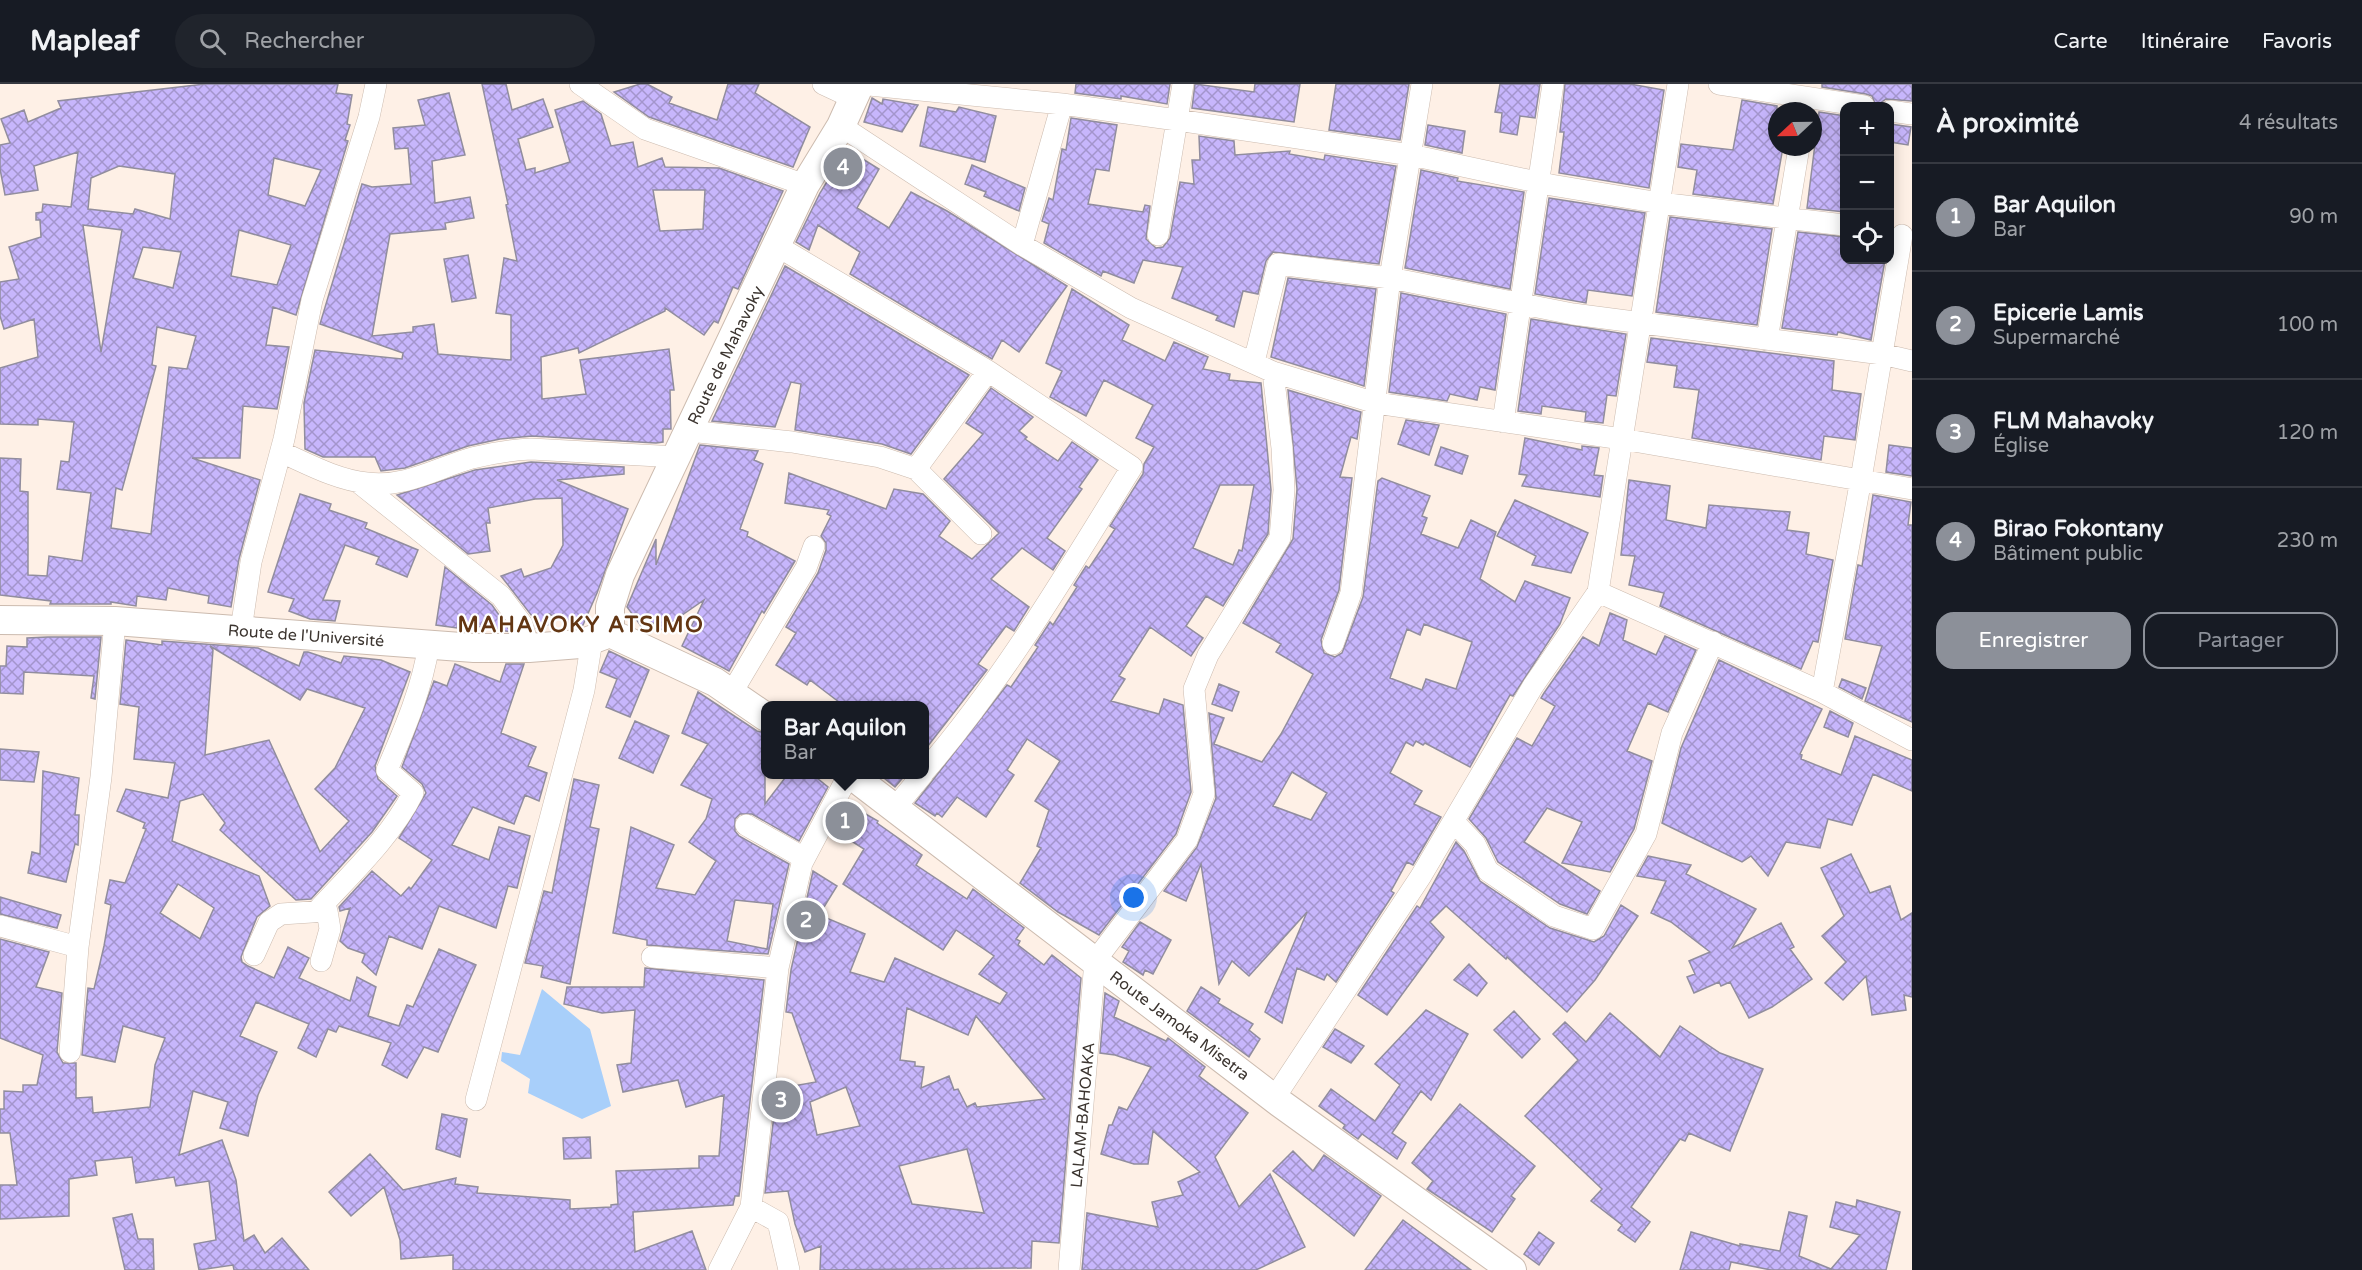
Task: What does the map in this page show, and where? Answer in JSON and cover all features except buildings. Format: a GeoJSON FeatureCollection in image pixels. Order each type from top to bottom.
{"type":"FeatureCollection","features":[{"type":"Feature","properties":{"kind":"street"},"geometry":{"type":"LineString","coordinates":[[241,630],[251,562],[281,452],[312,300],[369,117],[376,84]]}},
{"type":"Feature","properties":{"kind":"street"},"geometry":{"type":"LineString","coordinates":[[580,84],[645,129],[805,185]]}},
{"type":"Feature","properties":{"kind":"street"},"geometry":{"type":"LineString","coordinates":[[823,84],[857,89],[1062,104],[1411,155],[1544,184],[1659,202],[1788,216],[1840,224]]}},
{"type":"Feature","properties":{"kind":"street"},"geometry":{"type":"LineString","coordinates":[[1158,235],[1183,84]]}},
{"type":"Feature","properties":{"kind":"street"},"geometry":{"type":"LineString","coordinates":[[1333,644],[1351,593],[1390,278],[1422,84]]}},
{"type":"Feature","properties":{"kind":"street"},"geometry":{"type":"LineString","coordinates":[[1503,422],[1520,305],[1544,184],[1552,84]]}},
{"type":"Feature","properties":{"kind":"street"},"geometry":{"type":"LineString","coordinates":[[1275,1097],[1454,822],[1533,686],[1598,592],[1678,84]]}},
{"type":"Feature","properties":{"kind":"street"},"geometry":{"type":"LineString","coordinates":[[1719,84],[1840,102]]}},
{"type":"Feature","properties":{"kind":"street","name":"Route de Mahavoky"},"geometry":{"type":"LineString","coordinates":[[601,636],[620,575],[805,185],[841,126],[857,89]]}},
{"type":"Feature","properties":{"kind":"street"},"geometry":{"type":"LineString","coordinates":[[1022,245],[1062,104]]}},
{"type":"Feature","properties":{"kind":"street"},"geometry":{"type":"LineString","coordinates":[[1894,112],[1912,114]]}},
{"type":"Feature","properties":{"kind":"street"},"geometry":{"type":"LineString","coordinates":[[841,126],[1022,245],[1131,308],[1263,367],[1376,403],[1622,439],[1912,489]]}},
{"type":"Feature","properties":{"kind":"street"},"geometry":{"type":"LineString","coordinates":[[1767,340],[1798,156]]}},
{"type":"Feature","properties":{"kind":"street"},"geometry":{"type":"LineString","coordinates":[[1822,692],[1861,479],[1901,235]]}},
{"type":"Feature","properties":{"kind":"street"},"geometry":{"type":"LineString","coordinates":[[777,246],[988,371],[1132,467],[1031,630],[967,722],[929,767]]}},
{"type":"Feature","properties":{"kind":"street"},"geometry":{"type":"LineString","coordinates":[[1095,961],[1187,840],[1204,794],[1194,689],[1208,655],[1280,538],[1284,490],[1282,448],[1263,367],[1278,264],[1390,278],[1520,305],[1882,354],[1912,361]]}},
{"type":"Feature","properties":{"kind":"street"},"geometry":{"type":"LineString","coordinates":[[916,469],[988,371]]}},
{"type":"Feature","properties":{"kind":"street"},"geometry":{"type":"LineString","coordinates":[[689,431],[792,442],[880,457],[916,469],[981,534]]}},
{"type":"Feature","properties":{"kind":"street"},"geometry":{"type":"LineString","coordinates":[[358,482],[402,482],[472,458],[531,449],[676,457]]}},
{"type":"Feature","properties":{"kind":"street"},"geometry":{"type":"LineString","coordinates":[[281,452],[358,482],[501,596],[522,624],[529,648]]}},
{"type":"Feature","properties":{"kind":"street"},"geometry":{"type":"LineString","coordinates":[[731,693],[806,568],[814,546]]}},
{"type":"Feature","properties":{"kind":"street"},"geometry":{"type":"LineString","coordinates":[[1598,592],[1822,692],[1912,740]]}},
{"type":"Feature","properties":{"kind":"street","name":"Route de l'Université"},"geometry":{"type":"LineString","coordinates":[[0,620],[115,621],[429,644],[529,648],[580,644],[601,636]]}},
{"type":"Feature","properties":{"kind":"street"},"geometry":{"type":"LineString","coordinates":[[70,1052],[78,947],[101,777],[115,621]]}},
{"type":"Feature","properties":{"kind":"street"},"geometry":{"type":"LineString","coordinates":[[476,1100],[584,690],[601,636],[715,682],[761,714]]}},
{"type":"Feature","properties":{"kind":"street"},"geometry":{"type":"LineString","coordinates":[[1454,822],[1475,844],[1488,871],[1554,916],[1593,929],[1646,834],[1672,733],[1713,642]]}},
{"type":"Feature","properties":{"kind":"street"},"geometry":{"type":"LineString","coordinates":[[318,910],[393,825],[413,794],[387,770],[421,686],[429,644]]}},
{"type":"Feature","properties":{"kind":"street"},"geometry":{"type":"LineString","coordinates":[[719,1270],[751,1207],[782,939],[804,858],[847,779]]}},
{"type":"Feature","properties":{"kind":"street","name":"Route Jamoka Misetra"},"geometry":{"type":"LineString","coordinates":[[856,779],[1275,1097],[1512,1270]]}},
{"type":"Feature","properties":{"kind":"street"},"geometry":{"type":"LineString","coordinates":[[894,808],[919,779]]}},
{"type":"Feature","properties":{"kind":"street"},"geometry":{"type":"LineString","coordinates":[[746,825],[804,858]]}},
{"type":"Feature","properties":{"kind":"street"},"geometry":{"type":"LineString","coordinates":[[254,955],[269,922],[281,914],[318,910],[327,911],[330,930],[321,961]]}},
{"type":"Feature","properties":{"kind":"street"},"geometry":{"type":"LineString","coordinates":[[0,926],[78,947]]}},
{"type":"Feature","properties":{"kind":"street"},"geometry":{"type":"LineString","coordinates":[[652,957],[778,968]]}},
{"type":"Feature","properties":{"kind":"street","name":"LALAM-BAHOAKA"},"geometry":{"type":"LineString","coordinates":[[1069,1270],[1095,961]]}},
{"type":"Feature","properties":{"kind":"street"},"geometry":{"type":"LineString","coordinates":[[751,1207],[778,1222],[789,1270]]}},
{"type":"Feature","properties":{"kind":"water"},"geometry":{"type":"Polygon","coordinates":[[[542,989],[590,1029],[611,1106],[582,1119],[528,1093],[530,1079],[501,1061],[502,1052],[520,1055],[542,989]]]}},
{"type":"Feature","properties":{"kind":"place","name":"Birao Fokontany"},"geometry":{"type":"Point","coordinates":[843,167]}},
{"type":"Feature","properties":{"kind":"place","name":"Bar Aquilon"},"geometry":{"type":"Point","coordinates":[845,821]}},
{"type":"Feature","properties":{"kind":"place","name":"Epicerie Lamis"},"geometry":{"type":"Point","coordinates":[806,920]}},
{"type":"Feature","properties":{"kind":"place","name":"FLM Mahavoky"},"geometry":{"type":"Point","coordinates":[781,1100]}},
{"type":"Feature","properties":{"kind":"district","name":"MAHAVOKY ATSIMO"},"geometry":{"type":"Point","coordinates":[581,624]}}]}
